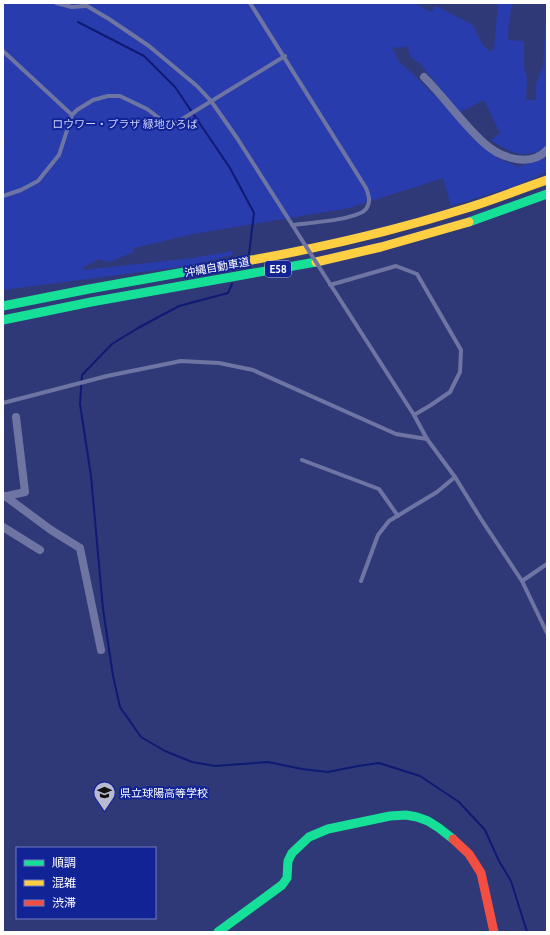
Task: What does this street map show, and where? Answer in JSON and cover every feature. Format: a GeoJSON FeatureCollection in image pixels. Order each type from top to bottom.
{"type":"FeatureCollection","features":[{"type":"Feature","properties":{"kind":"main road","name":"沖縄自動車道"},"geometry":{"type":"LineString","coordinates":[[3,306],[304,250],[378,233],[467,208],[547,180]]}},
{"type":"Feature","properties":{"kind":"main road","name":"沖縄自動車道"},"geometry":{"type":"LineString","coordinates":[[3,320],[91,302],[301,265],[381,247],[471,222],[547,194]]}},
{"type":"Feature","properties":{"kind":"main road"},"geometry":{"type":"LineString","coordinates":[[218,932],[232,923],[283,883],[286,879],[287,866],[290,857],[318,831],[388,817],[406,815],[418,817],[436,826],[460,845],[472,857],[485,884],[491,925],[494,932]]}},
{"type":"Feature","properties":{"kind":"street"},"geometry":{"type":"LineString","coordinates":[[424,77],[485,144],[502,155],[518,160],[531,160],[542,155],[547,150]]}},
{"type":"Feature","properties":{"kind":"street"},"geometry":{"type":"LineString","coordinates":[[4,497],[25,492],[16,417]]}},
{"type":"Feature","properties":{"kind":"street"},"geometry":{"type":"LineString","coordinates":[[4,497],[51,530],[80,548],[101,650]]}},
{"type":"Feature","properties":{"kind":"street"},"geometry":{"type":"LineString","coordinates":[[3,527],[40,550]]}},
{"type":"Feature","properties":{"kind":"lane"},"geometry":{"type":"LineString","coordinates":[[56,3],[72,7],[83,4],[109,18],[149,46],[197,86],[211,101],[237,138],[330,286],[414,415],[427,439],[455,478],[480,519],[522,581],[547,633]]}},
{"type":"Feature","properties":{"kind":"lane"},"geometry":{"type":"LineString","coordinates":[[250,3],[285,56],[366,188],[370,198],[365,209],[359,214],[350,217],[292,225]]}},
{"type":"Feature","properties":{"kind":"lane"},"geometry":{"type":"LineString","coordinates":[[3,51],[72,115]]}},
{"type":"Feature","properties":{"kind":"lane"},"geometry":{"type":"LineString","coordinates":[[3,196],[21,190],[38,181],[59,156],[72,115],[84,105],[101,97],[120,96],[148,109],[168,123],[174,124],[285,56]]}},
{"type":"Feature","properties":{"kind":"lane"},"geometry":{"type":"LineString","coordinates":[[330,286],[396,266],[417,274],[461,350],[460,372],[450,392],[414,415]]}},
{"type":"Feature","properties":{"kind":"lane"},"geometry":{"type":"LineString","coordinates":[[3,403],[107,376],[181,361],[219,363],[253,370],[396,434],[427,439]]}},
{"type":"Feature","properties":{"kind":"lane"},"geometry":{"type":"LineString","coordinates":[[302,460],[378,489],[398,516]]}},
{"type":"Feature","properties":{"kind":"lane"},"geometry":{"type":"LineString","coordinates":[[361,582],[378,535],[389,521],[436,492],[455,478]]}},
{"type":"Feature","properties":{"kind":"lane"},"geometry":{"type":"LineString","coordinates":[[522,581],[547,564]]}},
{"type":"Feature","properties":{"kind":"green space","name":"ロウワー・プラザ 緑地ひろば"},"geometry":{"type":"Polygon","coordinates":[[[3,3],[415,3],[431,12],[436,6],[473,25],[482,44],[490,52],[494,48],[498,3],[512,3],[508,40],[524,41],[524,66],[527,79],[526,100],[536,100],[536,84],[543,66],[545,27],[547,24],[547,145],[535,152],[527,154],[516,153],[491,140],[500,133],[484,100],[460,112],[421,65],[411,57],[407,46],[399,48],[392,47],[399,62],[444,105],[473,138],[498,158],[518,167],[547,157],[547,172],[516,186],[451,206],[443,178],[349,208],[193,234],[134,248],[134,252],[109,262],[99,259],[82,268],[84,270],[193,258],[233,251],[232,255],[187,266],[3,290],[3,149],[5,144],[3,134],[3,3]]]}},
{"type":"Feature","properties":{"kind":"waterway"},"geometry":{"type":"LineString","coordinates":[[78,22],[144,56],[175,87],[230,168],[254,213],[249,254]]}},
{"type":"Feature","properties":{"kind":"waterway"},"geometry":{"type":"LineString","coordinates":[[232,284],[228,293],[179,306],[138,328],[112,344],[82,375],[80,404],[91,476],[103,609],[113,676],[120,707],[141,737],[165,751],[192,762],[215,766],[268,762],[302,769],[328,772],[379,763],[420,776],[459,802],[485,830],[499,861],[511,881],[527,932]]}},
{"type":"Feature","properties":{"kind":"traffic: fast"},"geometry":{"type":"LineString","coordinates":[[469,222],[547,194]]}},
{"type":"Feature","properties":{"kind":"traffic: fast"},"geometry":{"type":"LineString","coordinates":[[3,306],[252,260]]}},
{"type":"Feature","properties":{"kind":"traffic: fast"},"geometry":{"type":"LineString","coordinates":[[3,320],[91,302],[316,262]]}},
{"type":"Feature","properties":{"kind":"traffic: fast"},"geometry":{"type":"LineString","coordinates":[[218,932],[282,885],[287,878],[288,861],[292,853],[309,837],[328,829],[390,816],[406,815],[428,821],[453,839]]}},
{"type":"Feature","properties":{"kind":"traffic: slow"},"geometry":{"type":"LineString","coordinates":[[252,260],[333,244],[414,224],[477,205],[547,180]]}},
{"type":"Feature","properties":{"kind":"traffic: slow"},"geometry":{"type":"LineString","coordinates":[[316,262],[381,247],[469,222]]}},
{"type":"Feature","properties":{"kind":"traffic: jam"},"geometry":{"type":"LineString","coordinates":[[453,839],[469,854],[481,873],[494,932]]}},
{"type":"Feature","properties":{"kind":"place","name":"県立球陽高等学校"},"geometry":{"type":"Point","coordinates":[104,812]}}]}
